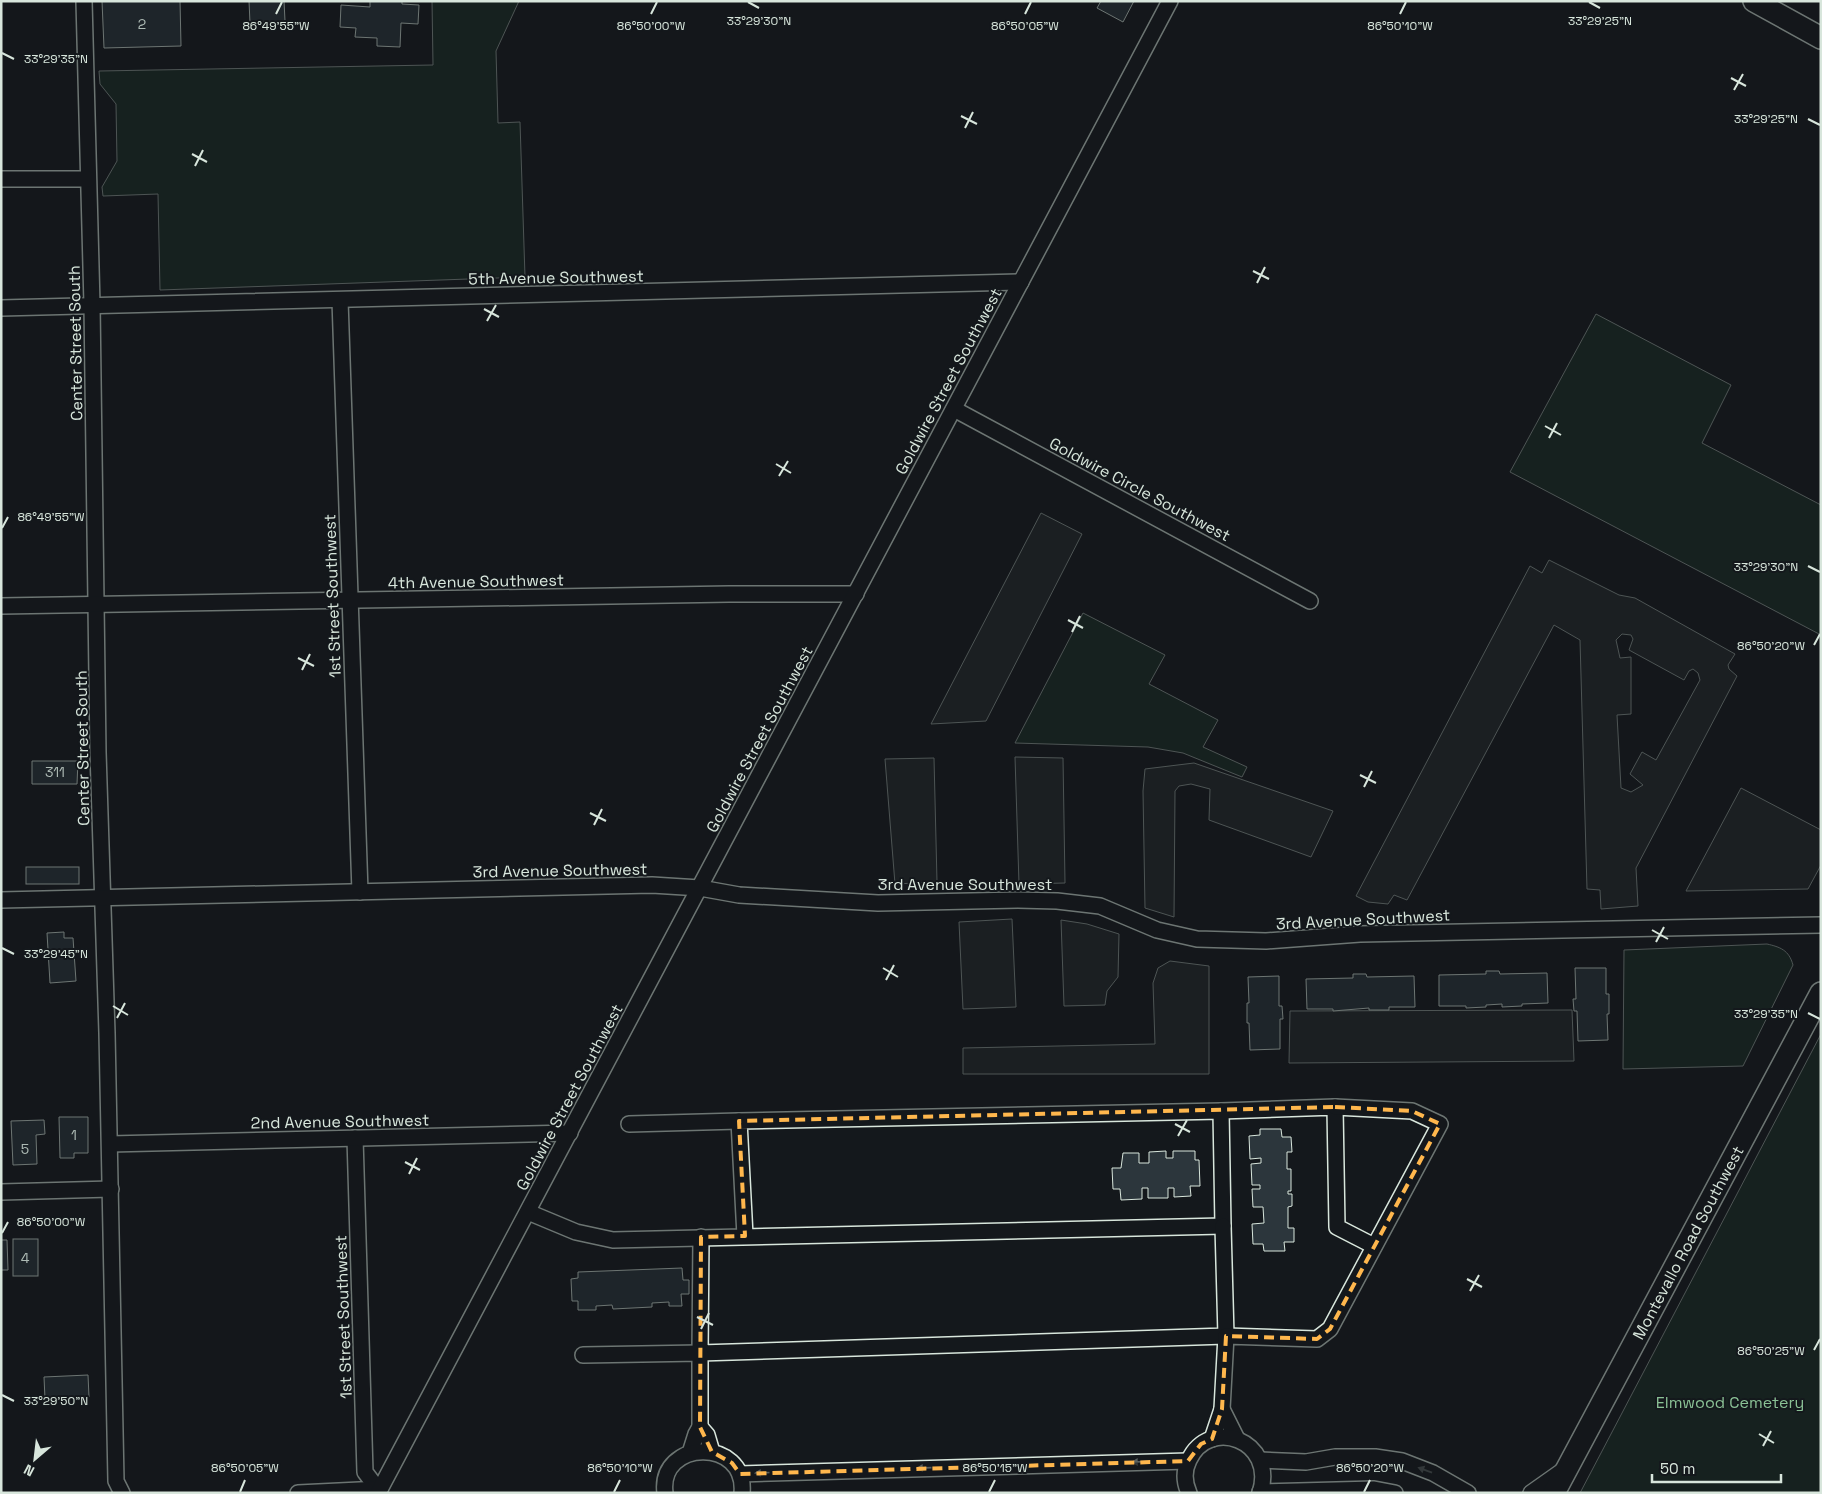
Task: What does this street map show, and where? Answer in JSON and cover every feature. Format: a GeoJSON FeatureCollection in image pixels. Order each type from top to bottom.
{"type":"FeatureCollection","features":[{"type":"Feature","properties":{"kind":"main road"},"geometry":{"type":"LineString","coordinates":[[1768,5],[1821,38]]}},
{"type":"Feature","properties":{"kind":"main road","name":"Montevallo Road Southwest"},"geometry":{"type":"LineString","coordinates":[[1554,1493],[1821,993]]}},
{"type":"Feature","properties":{"kind":"street","name":"Center Street South"},"geometry":{"type":"LineString","coordinates":[[84,1],[92,305],[98,752],[110,1144],[116,1481],[122,1493]]}},
{"type":"Feature","properties":{"kind":"street","name":"Goldwire Street Southwest"},"geometry":{"type":"LineString","coordinates":[[379,1491],[1170,1]]}},
{"type":"Feature","properties":{"kind":"street"},"geometry":{"type":"LineString","coordinates":[[1,179],[88,179]]}},
{"type":"Feature","properties":{"kind":"street","name":"5th Avenue Southwest"},"geometry":{"type":"LineString","coordinates":[[1,308],[1021,282]]}},
{"type":"Feature","properties":{"kind":"street","name":"1st Street Southwest"},"geometry":{"type":"LineString","coordinates":[[340,300],[360,892]]}},
{"type":"Feature","properties":{"kind":"street","name":"Goldwire Circle Southwest"},"geometry":{"type":"LineString","coordinates":[[954,409],[1310,602]]}},
{"type":"Feature","properties":{"kind":"street","name":"4th Avenue Southwest"},"geometry":{"type":"LineString","coordinates":[[1,606],[719,594],[856,594]]}},
{"type":"Feature","properties":{"kind":"street","name":"3rd Avenue Southwest"},"geometry":{"type":"LineString","coordinates":[[1,900],[652,885],[700,888],[739,895],[878,903],[1057,901],[1100,906],[1157,930],[1197,938],[1266,941],[1360,934],[1821,925]]}},
{"type":"Feature","properties":{"kind":"street"},"geometry":{"type":"LineString","coordinates":[[1335,1107],[1337,1227],[1374,1246]]}},
{"type":"Feature","properties":{"kind":"street"},"geometry":{"type":"LineString","coordinates":[[583,1355],[1226,1336],[1317,1339],[1330,1329],[1440,1124],[1412,1111],[1335,1107],[629,1124]]}},
{"type":"Feature","properties":{"kind":"street"},"geometry":{"type":"LineString","coordinates":[[1212,1439],[1222,1409],[1226,1336],[1221,1111]]}},
{"type":"Feature","properties":{"kind":"street"},"geometry":{"type":"LineString","coordinates":[[740,1121],[744,1236]]}},
{"type":"Feature","properties":{"kind":"street","name":"2nd Avenue Southwest"},"geometry":{"type":"LineString","coordinates":[[110,1144],[570,1133]]}},
{"type":"Feature","properties":{"kind":"street","name":"1st Street Southwest"},"geometry":{"type":"LineString","coordinates":[[355,1138],[365,1472],[379,1491]]}},
{"type":"Feature","properties":{"kind":"street"},"geometry":{"type":"LineString","coordinates":[[1,1192],[111,1189]]}},
{"type":"Feature","properties":{"kind":"street"},"geometry":{"type":"LineString","coordinates":[[528,1212],[576,1232],[613,1240],[1223,1226]]}},
{"type":"Feature","properties":{"kind":"street"},"geometry":{"type":"LineString","coordinates":[[690,1453],[700,1428],[701,1237]]}},
{"type":"Feature","properties":{"kind":"street"},"geometry":{"type":"LineString","coordinates":[[1222,1409],[1237,1439]]}},
{"type":"Feature","properties":{"kind":"street"},"geometry":{"type":"LineString","coordinates":[[700,1428],[707,1435],[712,1452]]}},
{"type":"Feature","properties":{"kind":"street"},"geometry":{"type":"LineString","coordinates":[[1189,1493],[1185,1478],[1188,1461],[1192,1454],[1201,1444],[1212,1439],[1225,1437],[1237,1439],[1248,1445],[1257,1455],[1262,1467],[1263,1480],[1260,1492],[1374,1489],[1395,1493]]}},
{"type":"Feature","properties":{"kind":"street"},"geometry":{"type":"LineString","coordinates":[[664,1493],[666,1476],[673,1464],[683,1456],[696,1451],[722,1455],[732,1463],[740,1474],[742,1493]]}},
{"type":"Feature","properties":{"kind":"street"},"geometry":{"type":"LineString","coordinates":[[1260,1460],[1306,1462],[1335,1457],[1374,1456],[1402,1461],[1433,1473],[1468,1493]]}},
{"type":"Feature","properties":{"kind":"street"},"geometry":{"type":"LineString","coordinates":[[740,1474],[1188,1461]]}},
{"type":"Feature","properties":{"kind":"street"},"geometry":{"type":"LineString","coordinates":[[1531,1493],[1568,1467]]}},
{"type":"Feature","properties":{"kind":"street"},"geometry":{"type":"LineString","coordinates":[[298,1493],[379,1491]]}},
{"type":"Feature","properties":{"kind":"highlighted area"},"geometry":{"type":"Polygon","coordinates":[[[1335,1107],[1412,1111],[1440,1124],[1330,1329],[1317,1339],[1226,1336],[1222,1409],[1212,1439],[1201,1444],[1188,1461],[740,1474],[732,1463],[712,1452],[700,1427],[701,1237],[745,1236],[739,1121],[1335,1107]]]}},
{"type":"Feature","properties":{"kind":"green space"},"geometry":{"type":"Polygon","coordinates":[[[432,1],[519,1],[496,51],[498,123],[520,122],[525,277],[160,290],[158,194],[103,196],[102,187],[117,161],[116,104],[100,84],[99,71],[433,65],[432,1]]]}},
{"type":"Feature","properties":{"kind":"green space"},"geometry":{"type":"Polygon","coordinates":[[[1596,314],[1731,385],[1702,443],[1821,505],[1821,635],[1510,472],[1596,314]]]}},
{"type":"Feature","properties":{"kind":"green space"},"geometry":{"type":"Polygon","coordinates":[[[1083,613],[1165,655],[1149,684],[1218,720],[1203,747],[1247,767],[1242,777],[1183,753],[1148,747],[1015,743],[1083,613]]]}},
{"type":"Feature","properties":{"kind":"green space"},"geometry":{"type":"Polygon","coordinates":[[[1767,944],[1783,950],[1789,956],[1793,965],[1743,1066],[1623,1069],[1624,950],[1767,944]]]}},
{"type":"Feature","properties":{"kind":"green space","name":"Elmwood Cemetery"},"geometry":{"type":"Polygon","coordinates":[[[1821,1034],[1821,1493],[1580,1493],[1821,1034]]]}},
{"type":"Feature","properties":{"kind":"shaded area"},"geometry":{"type":"Polygon","coordinates":[[[1041,513],[1082,534],[986,721],[931,724],[1041,513]]]}},
{"type":"Feature","properties":{"kind":"shaded area"},"geometry":{"type":"Polygon","coordinates":[[[1549,560],[1619,595],[1635,598],[1735,654],[1728,665],[1729,669],[1737,676],[1636,868],[1638,906],[1601,909],[1600,890],[1587,889],[1580,640],[1554,625],[1407,900],[1394,895],[1388,904],[1368,902],[1356,896],[1530,566],[1542,573],[1549,560]],[[1622,634],[1616,640],[1620,658],[1631,657],[1631,714],[1617,715],[1621,788],[1631,792],[1643,785],[1630,774],[1642,752],[1656,760],[1700,680],[1698,673],[1693,669],[1689,671],[1684,680],[1629,650],[1633,639],[1631,635],[1622,634]]]}},
{"type":"Feature","properties":{"kind":"shaded area"},"geometry":{"type":"Polygon","coordinates":[[[1015,757],[1063,758],[1065,883],[1019,884],[1015,757]]]}},
{"type":"Feature","properties":{"kind":"shaded area"},"geometry":{"type":"Polygon","coordinates":[[[934,758],[937,882],[895,884],[885,759],[934,758]]]}},
{"type":"Feature","properties":{"kind":"shaded area"},"geometry":{"type":"Polygon","coordinates":[[[1194,763],[1333,811],[1311,857],[1209,820],[1210,789],[1191,784],[1179,786],[1175,791],[1174,917],[1145,908],[1143,791],[1145,769],[1194,763]]]}},
{"type":"Feature","properties":{"kind":"shaded area"},"geometry":{"type":"Polygon","coordinates":[[[1741,788],[1821,830],[1821,865],[1808,889],[1686,891],[1741,788]]]}},
{"type":"Feature","properties":{"kind":"shaded area"},"geometry":{"type":"Polygon","coordinates":[[[1012,919],[1016,1007],[963,1009],[959,922],[1012,919]]]}},
{"type":"Feature","properties":{"kind":"shaded area"},"geometry":{"type":"Polygon","coordinates":[[[1061,920],[1087,924],[1119,934],[1118,977],[1107,991],[1105,1005],[1064,1006],[1061,920]]]}},
{"type":"Feature","properties":{"kind":"shaded area"},"geometry":{"type":"Polygon","coordinates":[[[1170,961],[1209,966],[1209,1074],[963,1074],[963,1048],[1155,1044],[1153,983],[1158,968],[1170,961]]]}},
{"type":"Feature","properties":{"kind":"shaded area"},"geometry":{"type":"Polygon","coordinates":[[[1572,1010],[1574,1061],[1289,1063],[1290,1011],[1572,1010]]]}},
{"type":"Feature","properties":{"kind":"building"},"geometry":{"type":"Polygon","coordinates":[[[102,1],[180,1],[181,46],[104,48],[102,1]]]}},
{"type":"Feature","properties":{"kind":"building"},"geometry":{"type":"Polygon","coordinates":[[[249,1],[284,1],[285,21],[250,23],[249,1]]]}},
{"type":"Feature","properties":{"kind":"building"},"geometry":{"type":"Polygon","coordinates":[[[370,1],[402,1],[402,4],[419,5],[418,24],[401,23],[400,47],[377,46],[377,38],[355,37],[356,28],[340,27],[341,5],[370,7],[370,1]]]}},
{"type":"Feature","properties":{"kind":"building"},"geometry":{"type":"Polygon","coordinates":[[[1101,1],[1134,1],[1123,22],[1097,8],[1101,1]]]}},
{"type":"Feature","properties":{"kind":"building"},"geometry":{"type":"Polygon","coordinates":[[[32,761],[78,761],[77,784],[32,784],[32,761]]]}},
{"type":"Feature","properties":{"kind":"building"},"geometry":{"type":"Polygon","coordinates":[[[26,867],[79,867],[79,884],[26,884],[26,867]]]}},
{"type":"Feature","properties":{"kind":"building"},"geometry":{"type":"Polygon","coordinates":[[[64,932],[64,938],[73,938],[76,981],[50,983],[47,933],[64,932]]]}},
{"type":"Feature","properties":{"kind":"building"},"geometry":{"type":"Polygon","coordinates":[[[1575,968],[1606,968],[1606,994],[1609,994],[1609,1014],[1607,1014],[1608,1040],[1578,1041],[1577,1011],[1574,1011],[1573,999],[1576,999],[1575,968]]]}},
{"type":"Feature","properties":{"kind":"building"},"geometry":{"type":"Polygon","coordinates":[[[1486,971],[1499,971],[1500,974],[1547,973],[1548,1003],[1502,1007],[1502,1004],[1466,1008],[1466,1006],[1439,1006],[1439,975],[1486,974],[1486,971]]]}},
{"type":"Feature","properties":{"kind":"building"},"geometry":{"type":"Polygon","coordinates":[[[1353,974],[1366,974],[1367,977],[1414,976],[1415,1007],[1389,1007],[1389,1010],[1369,1010],[1369,1008],[1333,1011],[1333,1009],[1307,1009],[1306,979],[1353,978],[1353,974]]]}},
{"type":"Feature","properties":{"kind":"building"},"geometry":{"type":"Polygon","coordinates":[[[1279,976],[1279,1006],[1282,1006],[1283,1019],[1280,1019],[1280,1049],[1250,1050],[1249,1023],[1247,1023],[1247,1003],[1249,1003],[1248,977],[1279,976]]]}},
{"type":"Feature","properties":{"kind":"building"},"geometry":{"type":"Polygon","coordinates":[[[59,1117],[88,1117],[88,1153],[74,1153],[74,1158],[60,1158],[59,1117]]]}},
{"type":"Feature","properties":{"kind":"building"},"geometry":{"type":"Polygon","coordinates":[[[44,1120],[45,1134],[36,1135],[37,1164],[13,1165],[11,1121],[44,1120]]]}},
{"type":"Feature","properties":{"kind":"building"},"geometry":{"type":"Polygon","coordinates":[[[1260,1129],[1281,1129],[1282,1137],[1291,1137],[1292,1152],[1287,1152],[1287,1169],[1291,1169],[1291,1191],[1288,1191],[1288,1194],[1292,1194],[1292,1206],[1288,1207],[1288,1228],[1294,1228],[1294,1242],[1284,1242],[1285,1251],[1264,1251],[1263,1244],[1253,1244],[1252,1224],[1264,1223],[1263,1207],[1253,1207],[1252,1189],[1260,1189],[1260,1185],[1252,1185],[1251,1164],[1261,1163],[1261,1158],[1250,1159],[1249,1136],[1260,1135],[1260,1129]]]}},
{"type":"Feature","properties":{"kind":"building"},"geometry":{"type":"Polygon","coordinates":[[[1166,1151],[1166,1158],[1173,1158],[1173,1151],[1195,1151],[1195,1160],[1199,1160],[1200,1186],[1190,1186],[1191,1196],[1174,1197],[1174,1188],[1168,1188],[1168,1198],[1148,1198],[1148,1188],[1142,1188],[1142,1199],[1121,1200],[1120,1189],[1113,1189],[1112,1168],[1121,1168],[1123,1153],[1139,1153],[1139,1163],[1149,1163],[1149,1152],[1166,1151]]]}},
{"type":"Feature","properties":{"kind":"building"},"geometry":{"type":"Polygon","coordinates":[[[13,1239],[38,1239],[38,1276],[13,1276],[13,1239]]]}},
{"type":"Feature","properties":{"kind":"building"},"geometry":{"type":"Polygon","coordinates":[[[1,1240],[7,1240],[8,1270],[1,1270],[1,1240]]]}},
{"type":"Feature","properties":{"kind":"building"},"geometry":{"type":"Polygon","coordinates":[[[682,1268],[683,1280],[689,1280],[689,1294],[681,1294],[682,1306],[669,1306],[669,1302],[652,1303],[652,1307],[613,1309],[612,1305],[596,1306],[596,1310],[578,1310],[578,1301],[572,1301],[571,1279],[578,1278],[578,1272],[682,1268]]]}},
{"type":"Feature","properties":{"kind":"building"},"geometry":{"type":"Polygon","coordinates":[[[88,1375],[89,1397],[45,1399],[44,1377],[88,1375]]]}}]}
